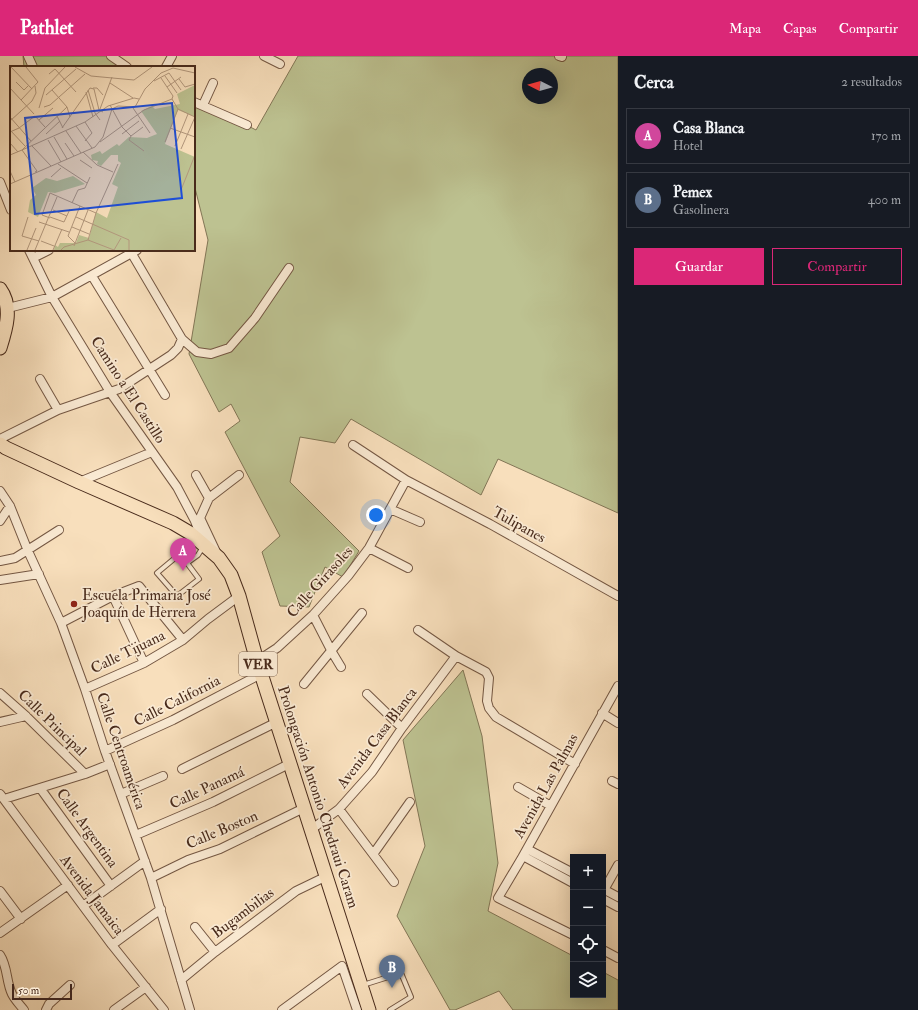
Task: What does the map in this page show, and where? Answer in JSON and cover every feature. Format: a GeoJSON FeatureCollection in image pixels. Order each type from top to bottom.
{"type":"FeatureCollection","features":[{"type":"Feature","properties":{"kind":"main road"},"geometry":{"type":"LineString","coordinates":[[0,289],[8,308],[6,330],[0,348]]}},
{"type":"Feature","properties":{"kind":"main road","name":"Prolongación Antonio Chedraui Caram"},"geometry":{"type":"LineString","coordinates":[[0,444],[79,482],[173,523],[190,533],[219,558],[231,575],[239,596],[289,764],[312,829],[369,1010]]}},
{"type":"Feature","properties":{"kind":"street"},"geometry":{"type":"LineString","coordinates":[[28,56],[33,66]]}},
{"type":"Feature","properties":{"kind":"street"},"geometry":{"type":"LineString","coordinates":[[113,56],[126,66]]}},
{"type":"Feature","properties":{"kind":"street"},"geometry":{"type":"LineString","coordinates":[[167,66],[172,56]]}},
{"type":"Feature","properties":{"kind":"street"},"geometry":{"type":"LineString","coordinates":[[264,56],[280,64]]}},
{"type":"Feature","properties":{"kind":"street"},"geometry":{"type":"LineString","coordinates":[[203,105],[213,83]]}},
{"type":"Feature","properties":{"kind":"street"},"geometry":{"type":"LineString","coordinates":[[195,102],[248,125]]}},
{"type":"Feature","properties":{"kind":"street"},"geometry":{"type":"LineString","coordinates":[[0,182],[10,207]]}},
{"type":"Feature","properties":{"kind":"street","name":"Camino a El Castillo"},"geometry":{"type":"LineString","coordinates":[[30,251],[52,297],[110,392],[177,487],[198,519],[219,558]]}},
{"type":"Feature","properties":{"kind":"street"},"geometry":{"type":"LineString","coordinates":[[33,258],[47,251]]}},
{"type":"Feature","properties":{"kind":"street"},"geometry":{"type":"LineString","coordinates":[[8,308],[52,297],[135,252],[182,339],[197,352],[211,354],[229,348],[256,318],[289,268]]}},
{"type":"Feature","properties":{"kind":"street"},"geometry":{"type":"LineString","coordinates":[[92,276],[166,396]]}},
{"type":"Feature","properties":{"kind":"street"},"geometry":{"type":"LineString","coordinates":[[0,439],[58,410],[119,389],[171,355],[178,348],[182,339]]}},
{"type":"Feature","properties":{"kind":"street"},"geometry":{"type":"LineString","coordinates":[[40,379],[58,410]]}},
{"type":"Feature","properties":{"kind":"street","name":"Tulipanes"},"geometry":{"type":"LineString","coordinates":[[353,445],[406,480],[490,524],[618,596]]}},
{"type":"Feature","properties":{"kind":"street"},"geometry":{"type":"LineString","coordinates":[[79,482],[152,452]]}},
{"type":"Feature","properties":{"kind":"street"},"geometry":{"type":"LineString","coordinates":[[196,474],[209,498]]}},
{"type":"Feature","properties":{"kind":"street"},"geometry":{"type":"LineString","coordinates":[[198,519],[209,498],[239,475]]}},
{"type":"Feature","properties":{"kind":"street","name":"Calle Girasoles"},"geometry":{"type":"LineString","coordinates":[[259,667],[277,648],[314,615],[348,576],[369,548],[406,480]]}},
{"type":"Feature","properties":{"kind":"street","name":"Calle Centroamérica"},"geometry":{"type":"LineString","coordinates":[[0,491],[10,506],[28,551],[61,622],[105,751],[151,878],[190,1010]]}},
{"type":"Feature","properties":{"kind":"street"},"geometry":{"type":"LineString","coordinates":[[0,521],[10,506]]}},
{"type":"Feature","properties":{"kind":"street"},"geometry":{"type":"LineString","coordinates":[[390,509],[420,522]]}},
{"type":"Feature","properties":{"kind":"street","name":"Camino a El Castillo"},"geometry":{"type":"LineString","coordinates":[[198,519],[204,545]]}},
{"type":"Feature","properties":{"kind":"street"},"geometry":{"type":"LineString","coordinates":[[0,561],[15,558],[59,530]]}},
{"type":"Feature","properties":{"kind":"street"},"geometry":{"type":"LineString","coordinates":[[369,548],[408,568]]}},
{"type":"Feature","properties":{"kind":"street"},"geometry":{"type":"LineString","coordinates":[[0,580],[39,574]]}},
{"type":"Feature","properties":{"kind":"street"},"geometry":{"type":"LineString","coordinates":[[61,622],[113,596],[139,586],[183,640]]}},
{"type":"Feature","properties":{"kind":"street"},"geometry":{"type":"LineString","coordinates":[[113,596],[144,663]]}},
{"type":"Feature","properties":{"kind":"street","name":"Calle Tijuana"},"geometry":{"type":"LineString","coordinates":[[85,689],[144,663],[183,640],[239,596]]}},
{"type":"Feature","properties":{"kind":"street"},"geometry":{"type":"LineString","coordinates":[[304,684],[332,652],[362,613]]}},
{"type":"Feature","properties":{"kind":"street"},"geometry":{"type":"LineString","coordinates":[[314,615],[341,667]]}},
{"type":"Feature","properties":{"kind":"street"},"geometry":{"type":"LineString","coordinates":[[418,630],[456,656],[486,672],[489,678],[487,700],[489,708],[496,717],[575,764]]}},
{"type":"Feature","properties":{"kind":"street","name":"Avenida Casa Blanca"},"geometry":{"type":"LineString","coordinates":[[312,829],[339,809],[372,772],[402,728],[456,656]]}},
{"type":"Feature","properties":{"kind":"street","name":"Calle California"},"geometry":{"type":"LineString","coordinates":[[105,751],[173,720],[259,667]]}},
{"type":"Feature","properties":{"kind":"street","name":"Avenida Las Palmas"},"geometry":{"type":"LineString","coordinates":[[570,934],[498,898],[618,686]]}},
{"type":"Feature","properties":{"kind":"street","name":"Calle Principal"},"geometry":{"type":"LineString","coordinates":[[0,693],[26,716],[85,774]]}},
{"type":"Feature","properties":{"kind":"street"},"geometry":{"type":"LineString","coordinates":[[367,694],[402,728]]}},
{"type":"Feature","properties":{"kind":"street"},"geometry":{"type":"LineString","coordinates":[[602,714],[618,723]]}},
{"type":"Feature","properties":{"kind":"street"},"geometry":{"type":"LineString","coordinates":[[0,722],[26,716]]}},
{"type":"Feature","properties":{"kind":"street"},"geometry":{"type":"LineString","coordinates":[[182,769],[277,722]]}},
{"type":"Feature","properties":{"kind":"street"},"geometry":{"type":"LineString","coordinates":[[2,797],[40,788],[85,774],[110,764]]}},
{"type":"Feature","properties":{"kind":"street","name":"Calle Panamá"},"geometry":{"type":"LineString","coordinates":[[136,835],[213,802],[289,764]]}},
{"type":"Feature","properties":{"kind":"street"},"geometry":{"type":"LineString","coordinates":[[121,794],[163,776]]}},
{"type":"Feature","properties":{"kind":"street"},"geometry":{"type":"LineString","coordinates":[[518,787],[551,806]]}},
{"type":"Feature","properties":{"kind":"street","name":"Calle Argentina"},"geometry":{"type":"LineString","coordinates":[[40,788],[111,886]]}},
{"type":"Feature","properties":{"kind":"street","name":"Avenida Jamaica"},"geometry":{"type":"LineString","coordinates":[[2,797],[112,945],[164,1010]]}},
{"type":"Feature","properties":{"kind":"street"},"geometry":{"type":"LineString","coordinates":[[374,853],[410,802]]}},
{"type":"Feature","properties":{"kind":"street","name":"Calle Boston"},"geometry":{"type":"LineString","coordinates":[[151,878],[188,860],[220,849],[304,808]]}},
{"type":"Feature","properties":{"kind":"street"},"geometry":{"type":"LineString","coordinates":[[339,809],[374,853],[394,882]]}},
{"type":"Feature","properties":{"kind":"street"},"geometry":{"type":"LineString","coordinates":[[525,852],[570,872]]}},
{"type":"Feature","properties":{"kind":"street"},"geometry":{"type":"LineString","coordinates":[[525,852],[570,881]]}},
{"type":"Feature","properties":{"kind":"street"},"geometry":{"type":"LineString","coordinates":[[83,906],[145,861]]}},
{"type":"Feature","properties":{"kind":"street"},"geometry":{"type":"LineString","coordinates":[[606,886],[618,865]]}},
{"type":"Feature","properties":{"kind":"street","name":"Bugambilias"},"geometry":{"type":"LineString","coordinates":[[182,980],[215,952],[296,891],[327,876]]}},
{"type":"Feature","properties":{"kind":"street"},"geometry":{"type":"LineString","coordinates":[[0,933],[68,885]]}},
{"type":"Feature","properties":{"kind":"street"},"geometry":{"type":"LineString","coordinates":[[606,890],[618,897]]}},
{"type":"Feature","properties":{"kind":"street"},"geometry":{"type":"LineString","coordinates":[[0,891],[21,919]]}},
{"type":"Feature","properties":{"kind":"street"},"geometry":{"type":"LineString","coordinates":[[606,901],[618,907]]}},
{"type":"Feature","properties":{"kind":"street"},"geometry":{"type":"LineString","coordinates":[[112,945],[161,909]]}},
{"type":"Feature","properties":{"kind":"street"},"geometry":{"type":"LineString","coordinates":[[195,927],[215,952]]}},
{"type":"Feature","properties":{"kind":"street"},"geometry":{"type":"LineString","coordinates":[[606,952],[618,958]]}},
{"type":"Feature","properties":{"kind":"street"},"geometry":{"type":"LineString","coordinates":[[0,955],[4,961],[13,995],[24,1010]]}},
{"type":"Feature","properties":{"kind":"street"},"geometry":{"type":"LineString","coordinates":[[282,1010],[342,966],[357,1010]]}},
{"type":"Feature","properties":{"kind":"street"},"geometry":{"type":"LineString","coordinates":[[46,1009],[49,1004],[70,985]]}},
{"type":"Feature","properties":{"kind":"street"},"geometry":{"type":"LineString","coordinates":[[114,1010],[146,986]]}},
{"type":"Feature","properties":{"kind":"lane"},"geometry":{"type":"LineString","coordinates":[[187,563],[198,555],[204,545]]}},
{"type":"Feature","properties":{"kind":"lane"},"geometry":{"type":"LineString","coordinates":[[175,558],[187,563],[199,579],[176,596],[157,573],[175,558]]}},
{"type":"Feature","properties":{"kind":"lane"},"geometry":{"type":"LineString","coordinates":[[361,986],[402,972],[411,997],[390,1010]]}},
{"type":"Feature","properties":{"kind":"green space"},"geometry":{"type":"Polygon","coordinates":[[[23,56],[112,56],[132,66],[24,66],[23,56]]]}},
{"type":"Feature","properties":{"kind":"green space"},"geometry":{"type":"Polygon","coordinates":[[[298,56],[618,56],[618,513],[498,459],[481,495],[351,419],[335,443],[300,437],[290,482],[359,551],[343,577],[325,567],[309,607],[280,606],[262,552],[280,536],[225,432],[240,421],[231,404],[219,412],[189,354],[208,240],[195,188],[195,99],[256,130],[298,56]]]}},
{"type":"Feature","properties":{"kind":"green space"},"geometry":{"type":"Polygon","coordinates":[[[463,670],[482,736],[498,863],[488,911],[570,954],[570,998],[606,998],[606,974],[618,980],[618,1010],[513,1010],[499,991],[455,1010],[450,1010],[397,916],[425,846],[403,740],[463,670]]]}},
{"type":"Feature","properties":{"kind":"place","name":"Casa Blanca"},"geometry":{"type":"Point","coordinates":[183,571]}},
{"type":"Feature","properties":{"kind":"place","name":"Escuela Primaria José Joaquín de Herrera"},"geometry":{"type":"Point","coordinates":[74,604]}},
{"type":"Feature","properties":{"kind":"place","name":"Pemex"},"geometry":{"type":"Point","coordinates":[392,988]}}]}
